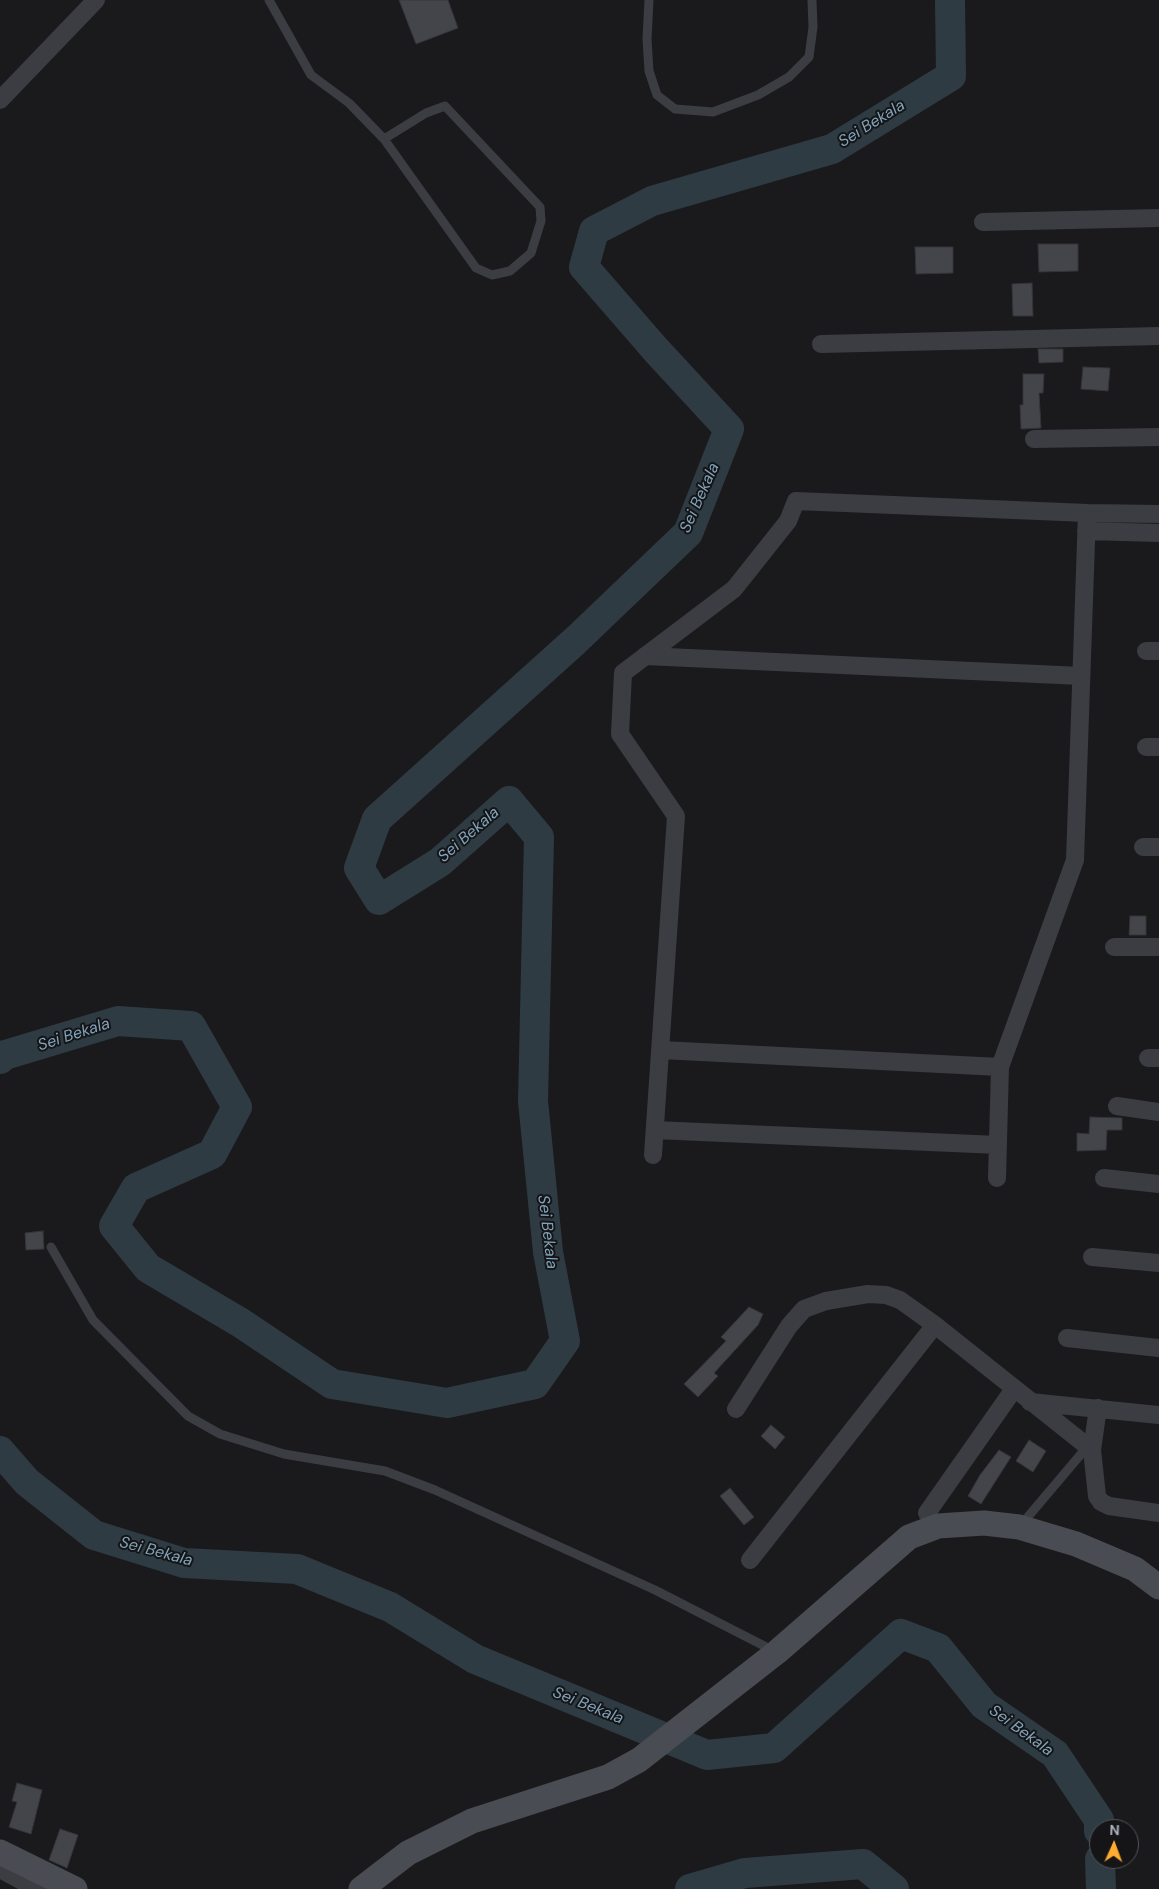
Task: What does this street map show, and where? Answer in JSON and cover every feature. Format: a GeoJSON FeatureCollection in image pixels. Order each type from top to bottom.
{"type":"FeatureCollection","features":[{"type":"Feature","properties":{"kind":"main road"},"geometry":{"type":"LineString","coordinates":[[365,1888],[408,1853],[472,1821],[608,1777],[639,1760],[777,1652],[909,1537],[938,1526],[984,1523],[1019,1527],[1076,1544],[1135,1569],[1159,1587]]}},
{"type":"Feature","properties":{"kind":"main road"},"geometry":{"type":"LineString","coordinates":[[0,1852],[75,1889]]}},
{"type":"Feature","properties":{"kind":"street"},"geometry":{"type":"LineString","coordinates":[[0,100],[96,0]]}},
{"type":"Feature","properties":{"kind":"street"},"geometry":{"type":"LineString","coordinates":[[983,222],[1159,218]]}},
{"type":"Feature","properties":{"kind":"street"},"geometry":{"type":"LineString","coordinates":[[821,344],[1159,336]]}},
{"type":"Feature","properties":{"kind":"street"},"geometry":{"type":"LineString","coordinates":[[1034,439],[1159,437]]}},
{"type":"Feature","properties":{"kind":"street"},"geometry":{"type":"LineString","coordinates":[[653,1155],[676,816],[620,734],[623,673],[734,589],[788,521],[796,501],[1087,514],[1159,514]]}},
{"type":"Feature","properties":{"kind":"street"},"geometry":{"type":"LineString","coordinates":[[997,1178],[1000,1067],[1075,860],[1087,514]]}},
{"type":"Feature","properties":{"kind":"street"},"geometry":{"type":"LineString","coordinates":[[1086,531],[1159,533]]}},
{"type":"Feature","properties":{"kind":"street"},"geometry":{"type":"LineString","coordinates":[[645,656],[1081,676]]}},
{"type":"Feature","properties":{"kind":"street"},"geometry":{"type":"LineString","coordinates":[[1114,947],[1159,947]]}},
{"type":"Feature","properties":{"kind":"street"},"geometry":{"type":"LineString","coordinates":[[661,1050],[1000,1067]]}},
{"type":"Feature","properties":{"kind":"street"},"geometry":{"type":"LineString","coordinates":[[1117,1106],[1159,1112]]}},
{"type":"Feature","properties":{"kind":"street"},"geometry":{"type":"LineString","coordinates":[[655,1130],[998,1145]]}},
{"type":"Feature","properties":{"kind":"street"},"geometry":{"type":"LineString","coordinates":[[1104,1178],[1159,1184]]}},
{"type":"Feature","properties":{"kind":"street"},"geometry":{"type":"LineString","coordinates":[[1092,1257],[1159,1264]]}},
{"type":"Feature","properties":{"kind":"street"},"geometry":{"type":"LineString","coordinates":[[736,1409],[790,1326],[804,1309],[826,1301],[868,1294],[886,1296],[900,1300],[935,1325],[1089,1449]]}},
{"type":"Feature","properties":{"kind":"street"},"geometry":{"type":"LineString","coordinates":[[750,1560],[935,1325]]}},
{"type":"Feature","properties":{"kind":"street"},"geometry":{"type":"LineString","coordinates":[[1067,1338],[1159,1348]]}},
{"type":"Feature","properties":{"kind":"street"},"geometry":{"type":"LineString","coordinates":[[927,1513],[1014,1389]]}},
{"type":"Feature","properties":{"kind":"street"},"geometry":{"type":"LineString","coordinates":[[1030,1402],[1159,1415]]}},
{"type":"Feature","properties":{"kind":"street"},"geometry":{"type":"LineString","coordinates":[[1098,1408],[1089,1449],[1094,1486],[1101,1502],[1119,1508],[1159,1512]]}},
{"type":"Feature","properties":{"kind":"street"},"geometry":{"type":"LineString","coordinates":[[0,1869],[37,1889]]}},
{"type":"Feature","properties":{"kind":"lane"},"geometry":{"type":"LineString","coordinates":[[269,0],[311,75],[349,103],[384,139],[476,268],[492,275],[510,271],[531,253],[541,222],[540,207],[446,106],[426,113],[384,139]]}},
{"type":"Feature","properties":{"kind":"lane"},"geometry":{"type":"LineString","coordinates":[[649,0],[647,39],[650,71],[657,96],[675,110],[713,112],[758,96],[789,78],[809,57],[814,27],[812,0]]}},
{"type":"Feature","properties":{"kind":"lane"},"geometry":{"type":"LineString","coordinates":[[51,1247],[93,1320],[188,1416],[220,1434],[284,1454],[385,1471],[435,1490],[654,1590],[777,1652]]}},
{"type":"Feature","properties":{"kind":"lane"},"geometry":{"type":"LineString","coordinates":[[1019,1527],[1089,1449]]}},
{"type":"Feature","properties":{"kind":"building"},"geometry":{"type":"Polygon","coordinates":[[[399,0],[448,0],[458,28],[416,44],[399,0]]]}},
{"type":"Feature","properties":{"kind":"building"},"geometry":{"type":"Polygon","coordinates":[[[1038,244],[1078,244],[1078,271],[1039,272],[1038,244]]]}},
{"type":"Feature","properties":{"kind":"building"},"geometry":{"type":"Polygon","coordinates":[[[915,247],[953,247],[953,273],[916,274],[915,247]]]}},
{"type":"Feature","properties":{"kind":"building"},"geometry":{"type":"Polygon","coordinates":[[[1032,283],[1033,316],[1013,316],[1012,284],[1032,283]]]}},
{"type":"Feature","properties":{"kind":"building"},"geometry":{"type":"Polygon","coordinates":[[[1038,349],[1063,349],[1063,362],[1039,363],[1038,349]]]}},
{"type":"Feature","properties":{"kind":"building"},"geometry":{"type":"Polygon","coordinates":[[[1083,367],[1110,368],[1108,391],[1081,389],[1083,367]]]}},
{"type":"Feature","properties":{"kind":"building"},"geometry":{"type":"Polygon","coordinates":[[[1023,374],[1044,374],[1043,393],[1039,393],[1041,428],[1021,429],[1020,405],[1023,405],[1023,374]]]}},
{"type":"Feature","properties":{"kind":"building"},"geometry":{"type":"Polygon","coordinates":[[[1130,916],[1146,916],[1146,935],[1129,935],[1130,916]]]}},
{"type":"Feature","properties":{"kind":"building"},"geometry":{"type":"Polygon","coordinates":[[[1090,1117],[1122,1118],[1122,1130],[1107,1130],[1106,1150],[1077,1151],[1077,1133],[1089,1134],[1090,1117]]]}},
{"type":"Feature","properties":{"kind":"building"},"geometry":{"type":"Polygon","coordinates":[[[43,1231],[44,1249],[26,1250],[25,1233],[43,1231]]]}},
{"type":"Feature","properties":{"kind":"building"},"geometry":{"type":"Polygon","coordinates":[[[749,1307],[763,1314],[758,1325],[714,1373],[718,1376],[698,1397],[684,1384],[726,1341],[721,1337],[749,1307]]]}},
{"type":"Feature","properties":{"kind":"building"},"geometry":{"type":"Polygon","coordinates":[[[771,1425],[785,1437],[775,1449],[761,1436],[771,1425]]]}},
{"type":"Feature","properties":{"kind":"building"},"geometry":{"type":"Polygon","coordinates":[[[1029,1440],[1046,1451],[1033,1472],[1016,1461],[1029,1440]]]}},
{"type":"Feature","properties":{"kind":"building"},"geometry":{"type":"Polygon","coordinates":[[[999,1450],[1011,1457],[981,1504],[968,1496],[980,1475],[999,1450]]]}},
{"type":"Feature","properties":{"kind":"building"},"geometry":{"type":"Polygon","coordinates":[[[730,1488],[754,1517],[744,1525],[720,1496],[730,1488]]]}},
{"type":"Feature","properties":{"kind":"building"},"geometry":{"type":"Polygon","coordinates":[[[17,1783],[42,1790],[31,1834],[9,1827],[17,1802],[12,1801],[17,1783]]]}},
{"type":"Feature","properties":{"kind":"building"},"geometry":{"type":"Polygon","coordinates":[[[60,1829],[78,1835],[67,1868],[49,1860],[60,1829]]]}},
{"type":"Feature","properties":{"kind":"waterway","name":"Sei Bekala"},"geometry":{"type":"LineString","coordinates":[[0,1059],[5,1055],[118,1021],[191,1026],[237,1107],[212,1154],[136,1188],[114,1226],[148,1268],[241,1323],[332,1384],[447,1403],[535,1384],[565,1341],[548,1252],[533,1101],[539,837],[509,801],[440,862],[379,900],[359,868],[377,819],[575,641],[688,533],[729,429],[656,350],[584,267],[594,231],[652,201],[832,149],[951,76],[950,0]]}},
{"type":"Feature","properties":{"kind":"waterway","name":"Sei Bekala"},"geometry":{"type":"LineString","coordinates":[[0,1451],[27,1482],[94,1535],[184,1563],[297,1569],[390,1607],[475,1659],[707,1755],[774,1748],[901,1634],[938,1648],[984,1705],[1055,1754],[1098,1819]]}},
{"type":"Feature","properties":{"kind":"waterway","name":"Sei Bekala"},"geometry":{"type":"LineString","coordinates":[[690,1889],[745,1873],[863,1864],[894,1889]]}},
{"type":"Feature","properties":{"kind":"waterway","name":"Sei Bekala"},"geometry":{"type":"LineString","coordinates":[[1100,1869],[1101,1889]]}}]}
